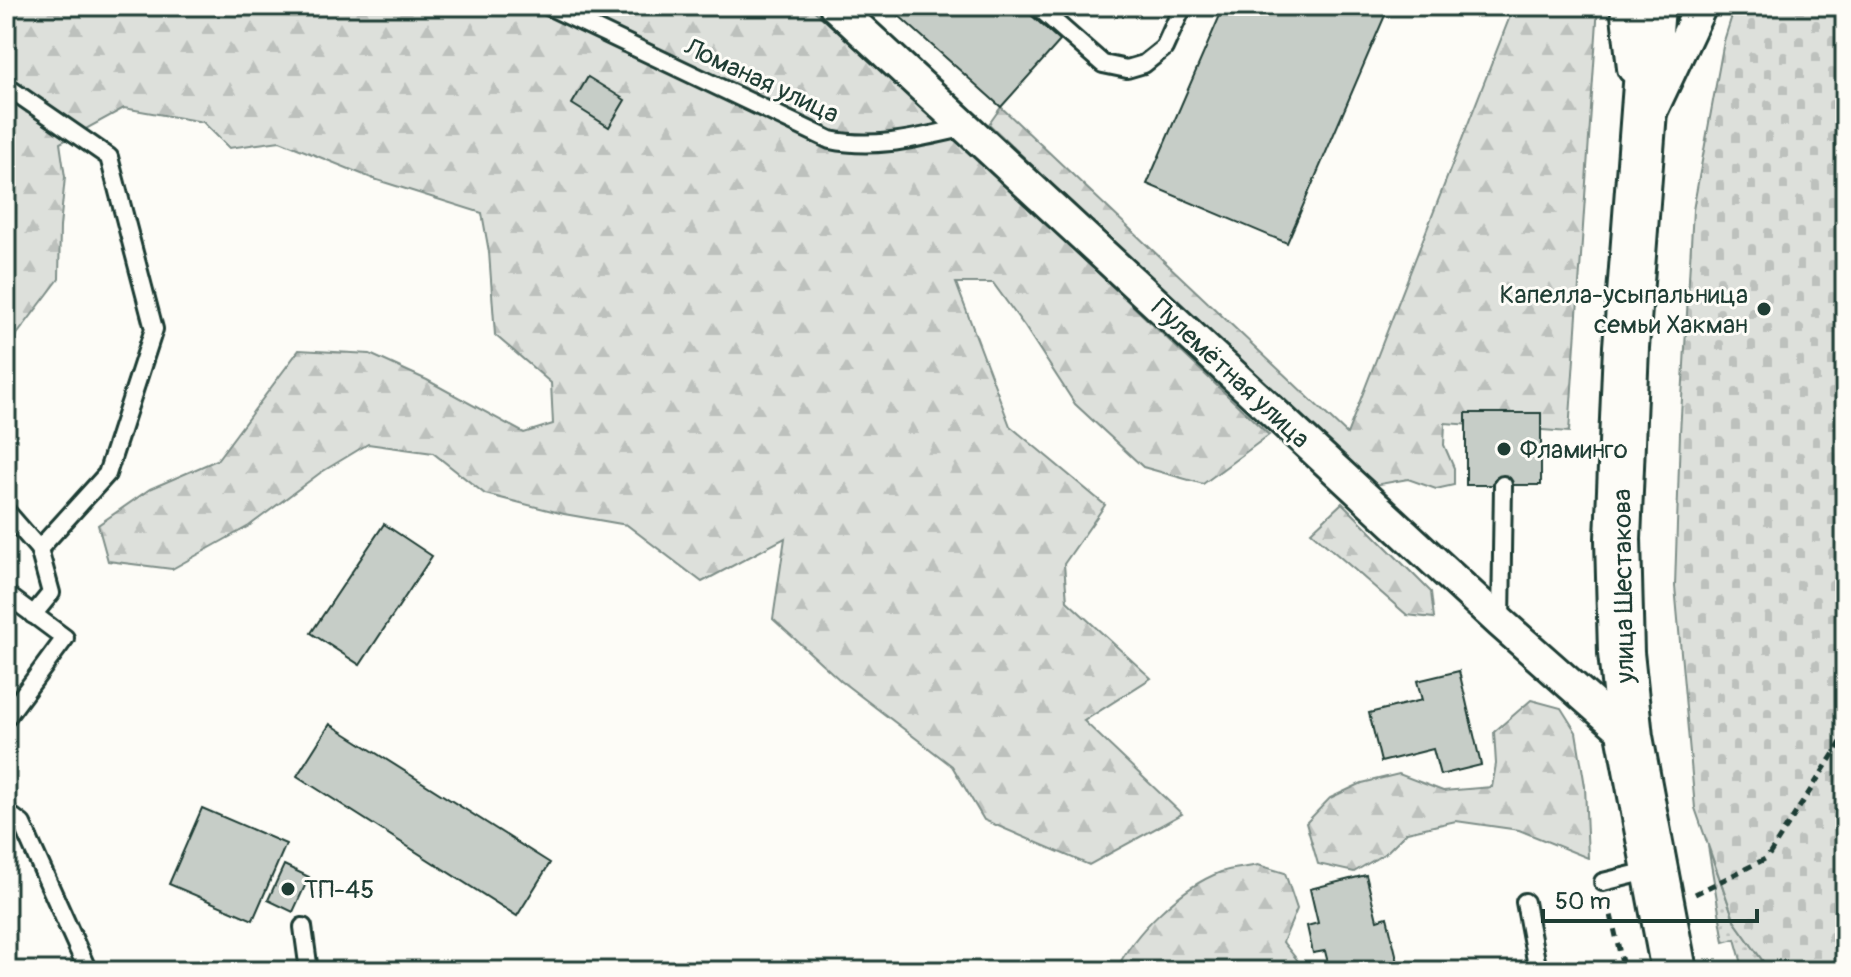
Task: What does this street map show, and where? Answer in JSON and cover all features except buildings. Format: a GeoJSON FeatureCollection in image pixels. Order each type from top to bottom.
{"type":"FeatureCollection","features":[{"type":"Feature","properties":{"kind":"main road"},"geometry":{"type":"LineString","coordinates":[[1641,134],[1652,6]]}},
{"type":"Feature","properties":{"kind":"main road","name":"улица Шестакова"},"geometry":{"type":"LineString","coordinates":[[1641,134],[1626,347],[1618,539],[1621,653],[1630,737],[1674,971]]}},
{"type":"Feature","properties":{"kind":"street","name":"Пулемётная улица"},"geometry":{"type":"LineString","coordinates":[[835,6],[1501,623],[1630,737]]}},
{"type":"Feature","properties":{"kind":"street","name":"улица Шестакова"},"geometry":{"type":"LineString","coordinates":[[1626,6],[1641,134]]}},
{"type":"Feature","properties":{"kind":"street"},"geometry":{"type":"LineString","coordinates":[[1641,134],[1701,6]]}},
{"type":"Feature","properties":{"kind":"lane","name":"Ломаная улица"},"geometry":{"type":"LineString","coordinates":[[548,6],[830,140],[868,145],[967,127]]}},
{"type":"Feature","properties":{"kind":"lane"},"geometry":{"type":"LineString","coordinates":[[1037,6],[1103,64],[1127,69],[1144,64],[1164,48],[1183,6]]}},
{"type":"Feature","properties":{"kind":"lane"},"geometry":{"type":"LineString","coordinates":[[6,86],[109,157],[154,329],[107,474],[39,549]]}},
{"type":"Feature","properties":{"kind":"lane"},"geometry":{"type":"LineString","coordinates":[[1501,623],[1503,485]]}},
{"type":"Feature","properties":{"kind":"lane"},"geometry":{"type":"LineString","coordinates":[[6,511],[39,549],[51,593],[33,615]]}},
{"type":"Feature","properties":{"kind":"lane"},"geometry":{"type":"LineString","coordinates":[[6,602],[10,597],[65,638],[6,718]]}},
{"type":"Feature","properties":{"kind":"lane"},"geometry":{"type":"LineString","coordinates":[[6,812],[22,824],[88,971]]}},
{"type":"Feature","properties":{"kind":"lane"},"geometry":{"type":"LineString","coordinates":[[1603,882],[1658,890]]}},
{"type":"Feature","properties":{"kind":"lane"},"geometry":{"type":"LineString","coordinates":[[1525,902],[1538,971]]}},
{"type":"Feature","properties":{"kind":"lane"},"geometry":{"type":"LineString","coordinates":[[303,927],[309,971]]}},
{"type":"Feature","properties":{"kind":"path"},"geometry":{"type":"LineString","coordinates":[[1658,890],[1767,858],[1845,736]]}},
{"type":"Feature","properties":{"kind":"path"},"geometry":{"type":"LineString","coordinates":[[1603,882],[1624,971]]}},
{"type":"Feature","properties":{"kind":"green space"},"geometry":{"type":"Polygon","coordinates":[[[6,6],[809,6],[962,144],[1269,435],[1203,484],[1143,467],[1075,404],[993,283],[956,283],[1010,426],[1105,505],[1064,564],[1067,601],[1151,678],[1084,721],[1182,814],[1089,865],[984,820],[952,766],[841,681],[773,619],[785,538],[702,582],[627,525],[564,514],[485,494],[433,453],[368,444],[320,473],[249,526],[172,569],[108,561],[98,525],[150,489],[217,460],[299,350],[370,354],[427,380],[524,433],[553,424],[551,383],[495,335],[489,252],[482,213],[374,179],[280,141],[229,148],[203,122],[124,108],[60,143],[65,177],[59,279],[6,349],[6,6]]]}},
{"type":"Feature","properties":{"kind":"green space"},"geometry":{"type":"Polygon","coordinates":[[[1514,6],[1598,6],[1569,432],[1445,423],[1444,445],[1454,468],[1454,485],[1436,489],[1408,479],[1369,486],[989,124],[1001,107],[1347,434],[1514,6]]]}},
{"type":"Feature","properties":{"kind":"green space"},"geometry":{"type":"Polygon","coordinates":[[[1735,6],[1845,6],[1845,971],[1770,971],[1735,922],[1695,808],[1675,586],[1680,433],[1693,210],[1724,41],[1735,6]]]}},
{"type":"Feature","properties":{"kind":"green space"},"geometry":{"type":"Polygon","coordinates":[[[1342,503],[1431,592],[1434,618],[1407,615],[1311,532],[1342,503]]]}},
{"type":"Feature","properties":{"kind":"green space"},"geometry":{"type":"Polygon","coordinates":[[[1531,700],[1561,708],[1576,732],[1585,786],[1588,858],[1519,830],[1456,821],[1407,832],[1387,852],[1354,872],[1318,864],[1306,823],[1330,798],[1362,783],[1399,774],[1443,791],[1492,787],[1496,764],[1494,732],[1531,700]]]}},
{"type":"Feature","properties":{"kind":"green space"},"geometry":{"type":"Polygon","coordinates":[[[1708,846],[1735,922],[1770,971],[1744,971],[1735,939],[1724,942],[1708,846]]]}},
{"type":"Feature","properties":{"kind":"green space"},"geometry":{"type":"Polygon","coordinates":[[[1258,865],[1285,873],[1297,909],[1283,942],[1306,971],[1116,971],[1146,927],[1190,888],[1221,872],[1258,865]]]}},
{"type":"Feature","properties":{"kind":"place","name":"Капелла-усыпальница семьи Хакман"},"geometry":{"type":"Point","coordinates":[1764,309]}},
{"type":"Feature","properties":{"kind":"place","name":"Фламинго"},"geometry":{"type":"Point","coordinates":[1504,449]}},
{"type":"Feature","properties":{"kind":"place","name":"ТП-45"},"geometry":{"type":"Point","coordinates":[288,889]}}]}
